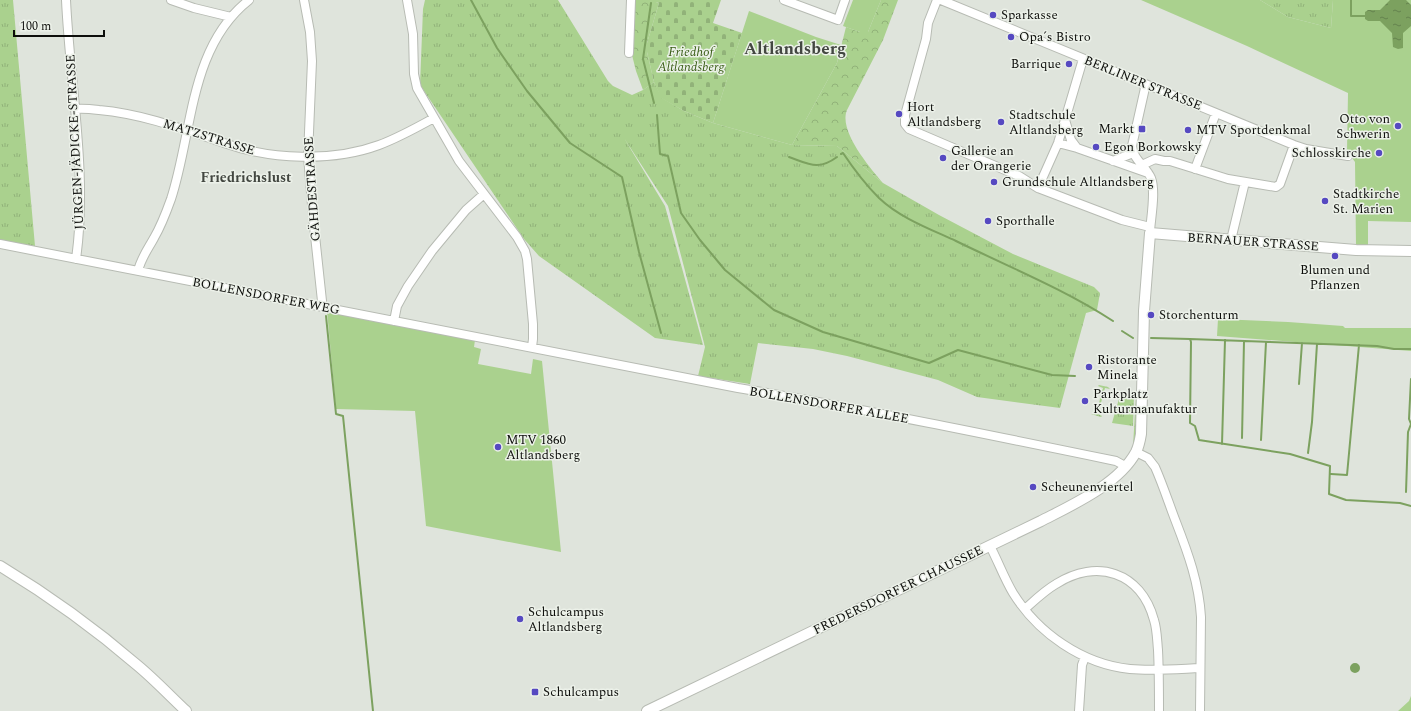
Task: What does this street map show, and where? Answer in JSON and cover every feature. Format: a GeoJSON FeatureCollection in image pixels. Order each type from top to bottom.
{"type":"FeatureCollection","features":[{"type":"Feature","properties":{"kind":"main road","name":"BERNAUER STRASSE"},"geometry":{"type":"LineString","coordinates":[[1150,230],[1231,240],[1356,250],[1411,251]]}},
{"type":"Feature","properties":{"kind":"main road"},"geometry":{"type":"LineString","coordinates":[[1136,452],[1142,426],[1144,317],[1150,230]]}},
{"type":"Feature","properties":{"kind":"main road","name":"FREDERSDORFER CHAUSSEE"},"geometry":{"type":"LineString","coordinates":[[647,711],[990,546],[1091,494],[1107,483],[1125,466],[1136,452]]}},
{"type":"Feature","properties":{"kind":"main road"},"geometry":{"type":"LineString","coordinates":[[0,566],[36,588],[73,614],[137,665],[186,711]]}},
{"type":"Feature","properties":{"kind":"street","name":"JÜRGEN-JÄDICKE-STRASSE"},"geometry":{"type":"LineString","coordinates":[[66,0],[75,109],[80,216],[80,236],[76,259]]}},
{"type":"Feature","properties":{"kind":"street"},"geometry":{"type":"LineString","coordinates":[[171,0],[194,8],[231,17]]}},
{"type":"Feature","properties":{"kind":"street"},"geometry":{"type":"LineString","coordinates":[[138,271],[140,262],[162,223],[171,198],[205,62],[215,39],[231,17],[249,0]]}},
{"type":"Feature","properties":{"kind":"street","name":"GÄHDESTRASSE"},"geometry":{"type":"LineString","coordinates":[[304,0],[310,32],[312,61],[308,156],[322,301],[321,306]]}},
{"type":"Feature","properties":{"kind":"street"},"geometry":{"type":"LineString","coordinates":[[407,0],[413,34],[415,83],[456,156],[518,237],[525,251],[533,324],[532,347]]}},
{"type":"Feature","properties":{"kind":"street"},"geometry":{"type":"LineString","coordinates":[[629,53],[631,0]]}},
{"type":"Feature","properties":{"kind":"street"},"geometry":{"type":"LineString","coordinates":[[784,0],[838,20],[845,0]]}},
{"type":"Feature","properties":{"kind":"street"},"geometry":{"type":"LineString","coordinates":[[937,0],[928,24],[926,39],[905,115],[905,124],[909,129],[1023,178],[1038,188],[1150,230],[1153,189],[1152,180],[1133,153],[1132,146],[1145,88],[1142,83]]}},
{"type":"Feature","properties":{"kind":"street","name":"BERLINER STRASSE"},"geometry":{"type":"LineString","coordinates":[[941,0],[1294,145],[1306,149],[1348,156]]}},
{"type":"Feature","properties":{"kind":"street"},"geometry":{"type":"LineString","coordinates":[[1038,188],[1058,143],[1083,59]]}},
{"type":"Feature","properties":{"kind":"street","name":"MATZSTRASSE"},"geometry":{"type":"LineString","coordinates":[[75,109],[111,111],[128,114],[188,130],[226,144],[256,152],[282,156],[308,156],[345,153],[378,145],[434,118]]}},
{"type":"Feature","properties":{"kind":"street"},"geometry":{"type":"LineString","coordinates":[[1195,169],[1216,113]]}},
{"type":"Feature","properties":{"kind":"street"},"geometry":{"type":"LineString","coordinates":[[1065,120],[1071,140],[1077,148]]}},
{"type":"Feature","properties":{"kind":"street"},"geometry":{"type":"LineString","coordinates":[[1058,143],[1077,148],[1148,173]]}},
{"type":"Feature","properties":{"kind":"street"},"geometry":{"type":"LineString","coordinates":[[1142,165],[1155,159],[1164,162],[1170,161],[1228,179],[1276,187],[1280,184],[1294,145]]}},
{"type":"Feature","properties":{"kind":"street"},"geometry":{"type":"LineString","coordinates":[[1113,161],[1133,153]]}},
{"type":"Feature","properties":{"kind":"street"},"geometry":{"type":"LineString","coordinates":[[1231,240],[1244,186],[1243,182]]}},
{"type":"Feature","properties":{"kind":"street"},"geometry":{"type":"LineString","coordinates":[[394,321],[397,306],[408,286],[432,251],[466,210],[484,194]]}},
{"type":"Feature","properties":{"kind":"street","name":"BOLLENSDORFER WEG"},"geometry":{"type":"LineString","coordinates":[[0,244],[532,347]]}},
{"type":"Feature","properties":{"kind":"street","name":"BOLLENSDORFER ALLEE"},"geometry":{"type":"LineString","coordinates":[[532,347],[987,435],[1116,461],[1125,466]]}},
{"type":"Feature","properties":{"kind":"street"},"geometry":{"type":"LineString","coordinates":[[1136,452],[1148,458],[1155,467],[1196,580],[1200,604],[1200,711]]}},
{"type":"Feature","properties":{"kind":"street"},"geometry":{"type":"LineString","coordinates":[[990,546],[1012,591],[1025,609],[1057,640],[1085,657],[1125,668],[1200,668]]}},
{"type":"Feature","properties":{"kind":"street"},"geometry":{"type":"LineString","coordinates":[[1025,609],[1049,588],[1073,576],[1093,571],[1105,572],[1121,576],[1131,581],[1143,594],[1152,613],[1156,630],[1159,669],[1159,711]]}},
{"type":"Feature","properties":{"kind":"street"},"geometry":{"type":"LineString","coordinates":[[1079,711],[1082,665],[1085,657]]}},
{"type":"Feature","properties":{"kind":"green space"},"geometry":{"type":"Polygon","coordinates":[[[0,0],[13,0],[35,246],[0,240],[0,0]]]}},
{"type":"Feature","properties":{"kind":"green space"},"geometry":{"type":"Polygon","coordinates":[[[425,0],[558,0],[608,81],[613,86],[632,95],[643,90],[654,82],[662,98],[684,111],[713,123],[792,145],[837,146],[883,183],[939,215],[1013,254],[1094,287],[1100,293],[1097,310],[1086,313],[1060,408],[977,397],[938,380],[847,356],[813,349],[758,343],[750,384],[698,376],[705,347],[668,206],[624,138],[665,206],[703,345],[655,338],[539,256],[524,239],[420,85],[423,9],[425,0]]]}},
{"type":"Feature","properties":{"kind":"green space"},"geometry":{"type":"Polygon","coordinates":[[[633,0],[656,0],[656,2],[659,3],[647,43],[647,52],[654,82],[643,90],[631,51],[633,0]]]}},
{"type":"Feature","properties":{"kind":"green space","name":"Friedhof Altlandsberg"},"geometry":{"type":"Polygon","coordinates":[[[656,0],[721,0],[713,23],[742,33],[713,123],[684,111],[661,98],[654,82],[647,52],[647,43],[659,3],[656,2],[656,0]]]}},
{"type":"Feature","properties":{"kind":"green space"},"geometry":{"type":"Polygon","coordinates":[[[853,0],[881,0],[868,32],[860,32],[843,26],[853,0]]]}},
{"type":"Feature","properties":{"kind":"green space"},"geometry":{"type":"Polygon","coordinates":[[[881,0],[898,0],[883,40],[847,110],[845,119],[851,139],[871,169],[883,183],[837,146],[792,145],[837,63],[846,27],[860,32],[868,32],[881,0]]]}},
{"type":"Feature","properties":{"kind":"green space"},"geometry":{"type":"Polygon","coordinates":[[[1141,0],[1260,0],[1288,17],[1331,28],[1333,0],[1411,0],[1411,222],[1368,221],[1368,245],[1356,245],[1355,162],[1347,151],[1348,93],[1247,46],[1141,0]]]}},
{"type":"Feature","properties":{"kind":"green space"},"geometry":{"type":"Polygon","coordinates":[[[1260,0],[1333,0],[1331,28],[1288,17],[1260,0]]]}},
{"type":"Feature","properties":{"kind":"green space"},"geometry":{"type":"Polygon","coordinates":[[[749,11],[841,45],[837,63],[792,145],[713,123],[749,11]]]}},
{"type":"Feature","properties":{"kind":"green space"},"geometry":{"type":"Polygon","coordinates":[[[327,311],[475,340],[474,347],[481,349],[478,364],[531,374],[533,359],[542,361],[561,552],[426,526],[415,411],[336,409],[327,311]]]}},
{"type":"Feature","properties":{"kind":"green space"},"geometry":{"type":"Polygon","coordinates":[[[1218,319],[1288,322],[1343,326],[1345,328],[1411,328],[1411,351],[1217,336],[1218,319]]]}},
{"type":"Feature","properties":{"kind":"green space"},"geometry":{"type":"Polygon","coordinates":[[[1099,385],[1110,389],[1105,388],[1098,414],[1102,416],[1101,417],[1091,414],[1096,414],[1103,388],[1098,386],[1099,385]]]}},
{"type":"Feature","properties":{"kind":"green space"},"geometry":{"type":"Polygon","coordinates":[[[1121,392],[1134,395],[1133,426],[1112,423],[1121,392]]]}},
{"type":"Feature","properties":{"kind":"green space"},"geometry":{"type":"Polygon","coordinates":[[[1136,396],[1139,423],[1133,446],[1136,396]]]}},
{"type":"Feature","properties":{"kind":"green space"},"geometry":{"type":"Polygon","coordinates":[[[1411,696],[1411,711],[1398,711],[1409,701],[1411,696]]]}},
{"type":"Feature","properties":{"kind":"water"},"geometry":{"type":"Polygon","coordinates":[[[1390,0],[1406,0],[1411,5],[1411,26],[1403,33],[1403,48],[1398,49],[1393,47],[1392,33],[1380,21],[1368,21],[1365,19],[1365,12],[1368,10],[1380,10],[1390,0]]]}},
{"type":"Feature","properties":{"kind":"water"},"geometry":{"type":"Polygon","coordinates":[[[1353,663],[1357,663],[1359,664],[1359,672],[1353,673],[1350,670],[1350,666],[1353,663]]]}},
{"type":"Feature","properties":{"kind":"waterway"},"geometry":{"type":"LineString","coordinates":[[471,0],[497,48],[527,91],[570,143],[622,177],[639,252],[661,333]]}},
{"type":"Feature","properties":{"kind":"waterway"},"geometry":{"type":"LineString","coordinates":[[1351,0],[1351,16],[1366,16]]}},
{"type":"Feature","properties":{"kind":"waterway"},"geometry":{"type":"LineString","coordinates":[[651,3],[643,59],[654,103]]}},
{"type":"Feature","properties":{"kind":"waterway"},"geometry":{"type":"LineString","coordinates":[[657,115],[660,154],[668,156],[681,213],[700,240],[725,270],[774,310],[823,332],[929,363],[958,350],[1052,375],[1075,376]]}},
{"type":"Feature","properties":{"kind":"waterway"},"geometry":{"type":"LineString","coordinates":[[841,154],[843,153],[874,193],[896,211],[926,227],[1056,288],[1113,321]]}},
{"type":"Feature","properties":{"kind":"waterway"},"geometry":{"type":"LineString","coordinates":[[789,157],[813,165],[824,164],[837,157]]}},
{"type":"Feature","properties":{"kind":"waterway"},"geometry":{"type":"LineString","coordinates":[[326,316],[336,414],[343,416],[373,711]]}},
{"type":"Feature","properties":{"kind":"waterway"},"geometry":{"type":"LineString","coordinates":[[1122,331],[1133,338]]}},
{"type":"Feature","properties":{"kind":"waterway"},"geometry":{"type":"LineString","coordinates":[[1151,338],[1190,339],[1190,423],[1195,426],[1199,440],[1290,454],[1330,466],[1329,494],[1346,500],[1400,503],[1411,506]]}},
{"type":"Feature","properties":{"kind":"waterway"},"geometry":{"type":"LineString","coordinates":[[1190,339],[1377,346],[1394,349],[1411,349]]}},
{"type":"Feature","properties":{"kind":"waterway"},"geometry":{"type":"LineString","coordinates":[[1222,444],[1225,340]]}},
{"type":"Feature","properties":{"kind":"waterway"},"geometry":{"type":"LineString","coordinates":[[1242,438],[1244,341]]}},
{"type":"Feature","properties":{"kind":"waterway"},"geometry":{"type":"LineString","coordinates":[[1261,440],[1266,342]]}},
{"type":"Feature","properties":{"kind":"waterway"},"geometry":{"type":"LineString","coordinates":[[1299,384],[1302,343]]}},
{"type":"Feature","properties":{"kind":"waterway"},"geometry":{"type":"LineString","coordinates":[[1308,453],[1312,422],[1317,344]]}},
{"type":"Feature","properties":{"kind":"waterway"},"geometry":{"type":"LineString","coordinates":[[1331,474],[1347,475],[1359,345]]}},
{"type":"Feature","properties":{"kind":"waterway"},"geometry":{"type":"LineString","coordinates":[[1406,492],[1408,432],[1411,424],[1409,419],[1411,379]]}},
{"type":"Feature","properties":{"kind":"place","name":"Sparkasse"},"geometry":{"type":"Point","coordinates":[993,15]}},
{"type":"Feature","properties":{"kind":"place","name":"Opa´s Bistro"},"geometry":{"type":"Point","coordinates":[1011,37]}},
{"type":"Feature","properties":{"kind":"place","name":"Barrique"},"geometry":{"type":"Point","coordinates":[1069,64]}},
{"type":"Feature","properties":{"kind":"place","name":"Hort Altlandsberg"},"geometry":{"type":"Point","coordinates":[899,114]}},
{"type":"Feature","properties":{"kind":"place","name":"Stadtschule Altlandsberg"},"geometry":{"type":"Point","coordinates":[1001,122]}},
{"type":"Feature","properties":{"kind":"place","name":"Otto von Schwerin"},"geometry":{"type":"Point","coordinates":[1398,126]}},
{"type":"Feature","properties":{"kind":"place","name":"Markt"},"geometry":{"type":"Point","coordinates":[1142,129]}},
{"type":"Feature","properties":{"kind":"place","name":"MTV Sportdenkmal"},"geometry":{"type":"Point","coordinates":[1188,130]}},
{"type":"Feature","properties":{"kind":"place","name":"Egon Borkowsky"},"geometry":{"type":"Point","coordinates":[1096,147]}},
{"type":"Feature","properties":{"kind":"place","name":"Schlosskirche"},"geometry":{"type":"Point","coordinates":[1379,153]}},
{"type":"Feature","properties":{"kind":"place","name":"Gallerie an der Orangerie"},"geometry":{"type":"Point","coordinates":[943,158]}},
{"type":"Feature","properties":{"kind":"place","name":"Grundschule Altlandsberg"},"geometry":{"type":"Point","coordinates":[994,182]}},
{"type":"Feature","properties":{"kind":"place","name":"Stadtkirche St. Marien"},"geometry":{"type":"Point","coordinates":[1325,201]}},
{"type":"Feature","properties":{"kind":"place","name":"Sporthalle"},"geometry":{"type":"Point","coordinates":[988,221]}},
{"type":"Feature","properties":{"kind":"place","name":"Blumen und Pflanzen"},"geometry":{"type":"Point","coordinates":[1335,256]}},
{"type":"Feature","properties":{"kind":"place","name":"Storchenturm"},"geometry":{"type":"Point","coordinates":[1151,315]}},
{"type":"Feature","properties":{"kind":"place","name":"Ristorante Minela"},"geometry":{"type":"Point","coordinates":[1089,367]}},
{"type":"Feature","properties":{"kind":"place","name":"Parkplatz Kulturmanufaktur"},"geometry":{"type":"Point","coordinates":[1085,401]}},
{"type":"Feature","properties":{"kind":"place","name":"MTV 1860 Altlandsberg"},"geometry":{"type":"Point","coordinates":[498,447]}},
{"type":"Feature","properties":{"kind":"place","name":"Scheunenviertel"},"geometry":{"type":"Point","coordinates":[1033,487]}},
{"type":"Feature","properties":{"kind":"place","name":"Schulcampus Altlandsberg"},"geometry":{"type":"Point","coordinates":[520,619]}},
{"type":"Feature","properties":{"kind":"place","name":"Schulcampus"},"geometry":{"type":"Point","coordinates":[535,692]}},
{"type":"Feature","properties":{"kind":"district","name":"Altlandsberg"},"geometry":{"type":"Point","coordinates":[795,49]}},
{"type":"Feature","properties":{"kind":"district","name":"Friedrichslust"},"geometry":{"type":"Point","coordinates":[246,177]}}]}
